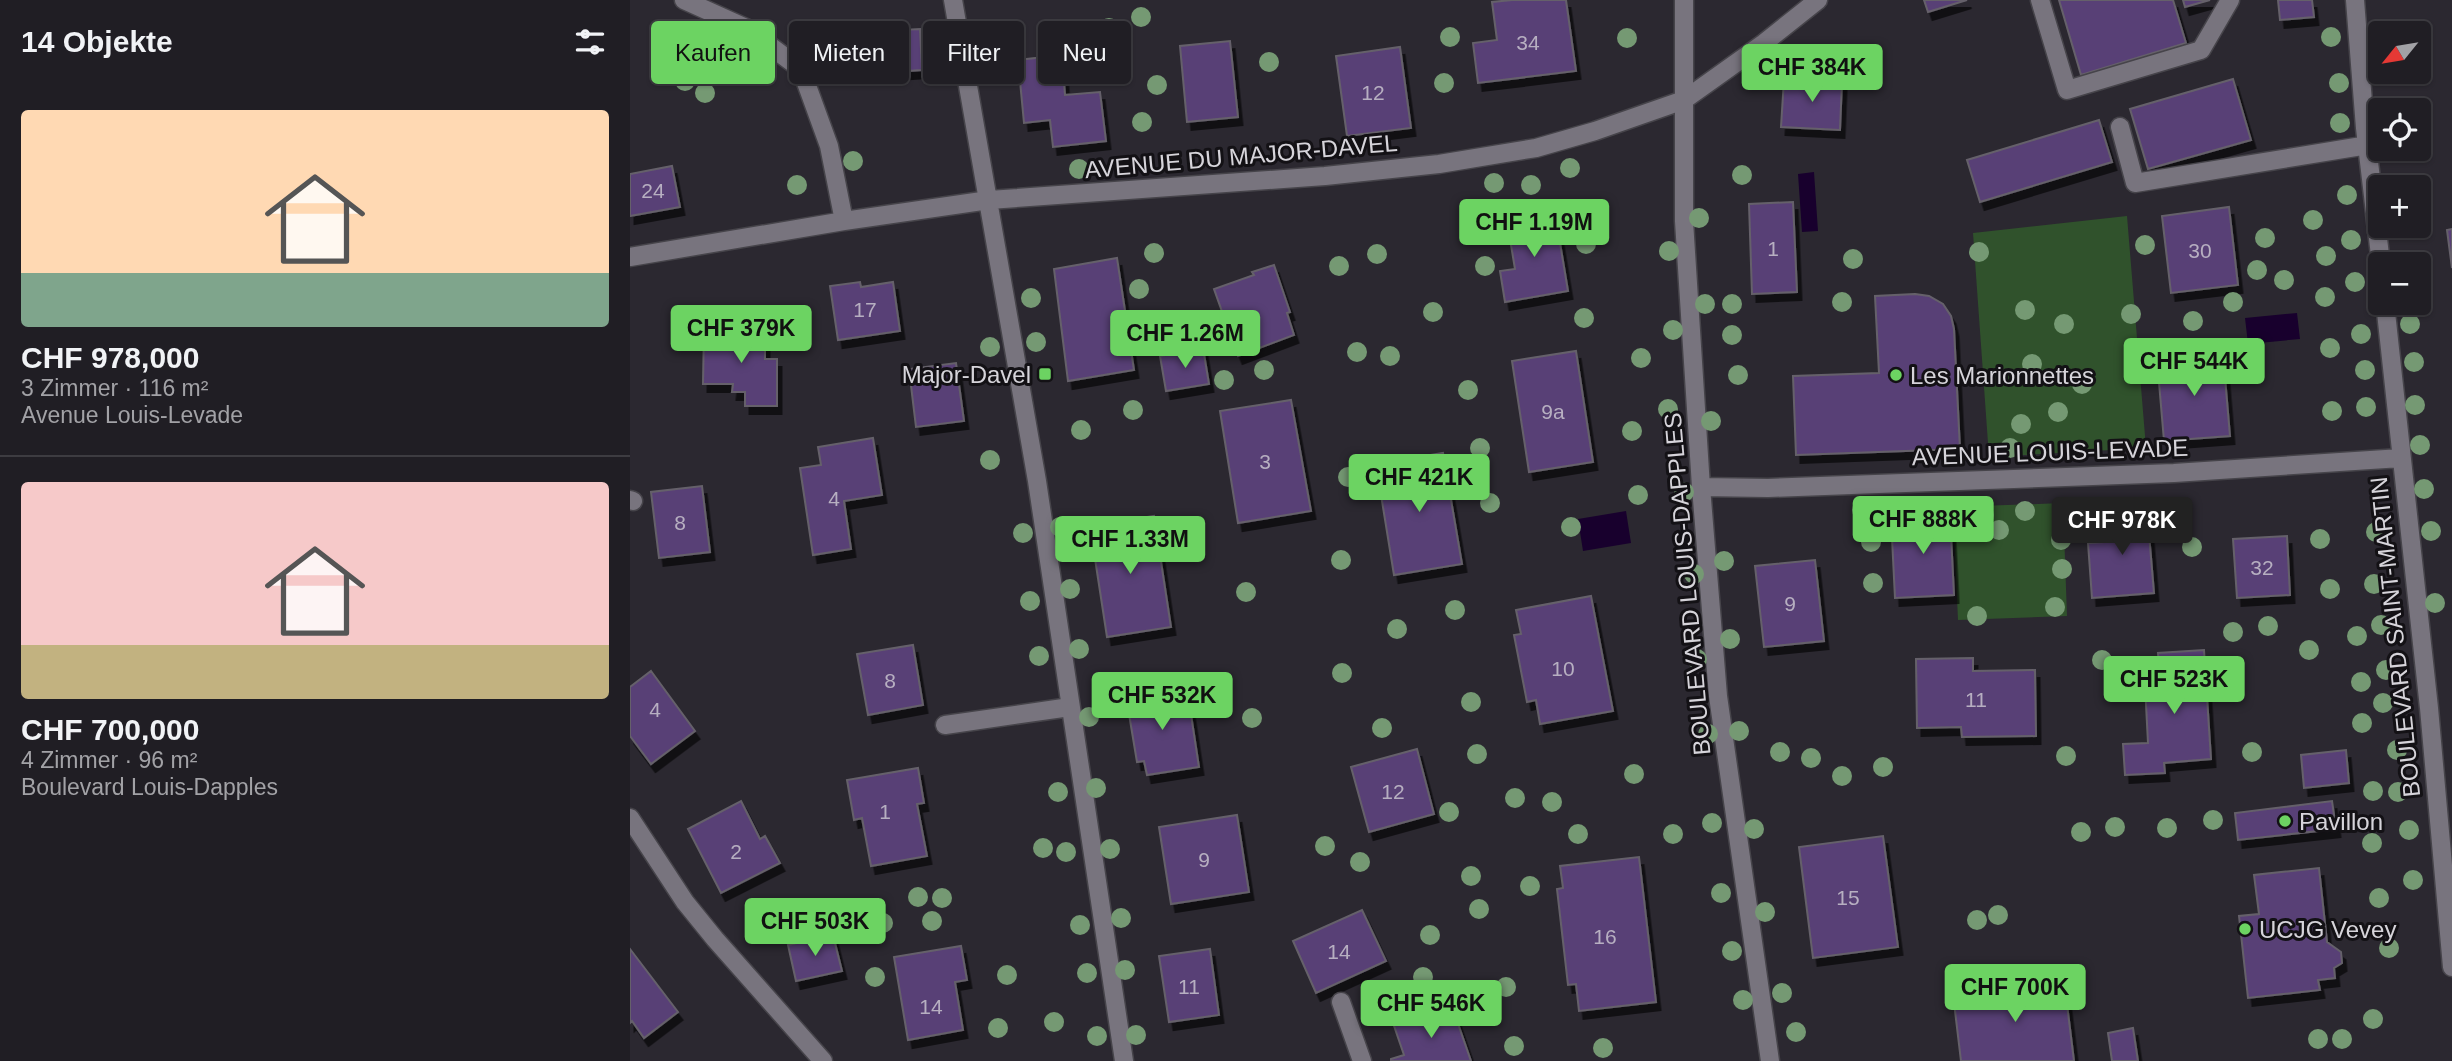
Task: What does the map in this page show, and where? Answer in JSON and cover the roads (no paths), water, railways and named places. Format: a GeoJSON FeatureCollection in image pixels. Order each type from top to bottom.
{"type":"FeatureCollection","features":[{"type":"Feature","properties":{"kind":"street"},"geometry":{"type":"LineString","coordinates":[[684,0],[746,28],[800,69],[830,146],[844,221]]}},
{"type":"Feature","properties":{"kind":"street"},"geometry":{"type":"LineString","coordinates":[[953,0],[1037,481],[1124,1061]]}},
{"type":"Feature","properties":{"kind":"street","name":"BOULEVARD LOUIS-DAPPLES"},"geometry":{"type":"LineString","coordinates":[[1684,0],[1684,220],[1701,487],[1718,696],[1770,1061]]}},
{"type":"Feature","properties":{"kind":"street","name":"AVENUE DU MAJOR-DAVEL"},"geometry":{"type":"LineString","coordinates":[[630,257],[989,200],[1325,176],[1439,164],[1536,148],[1684,100],[1764,43],[1818,0]]}},
{"type":"Feature","properties":{"kind":"street"},"geometry":{"type":"LineString","coordinates":[[2040,0],[2067,90],[2201,50],[2230,0]]}},
{"type":"Feature","properties":{"kind":"street"},"geometry":{"type":"LineString","coordinates":[[2120,127],[2135,183],[2368,145],[2355,0]]}},
{"type":"Feature","properties":{"kind":"street"},"geometry":{"type":"LineString","coordinates":[[2370,161],[2380,252]]}},
{"type":"Feature","properties":{"kind":"street","name":"BOULEVARD SAINT-MARTIN"},"geometry":{"type":"LineString","coordinates":[[2386,315],[2430,722],[2452,967]]}},
{"type":"Feature","properties":{"kind":"street","name":"AVENUE LOUIS-LEVADE"},"geometry":{"type":"LineString","coordinates":[[1701,487],[1768,488],[2174,473],[2401,458]]}},
{"type":"Feature","properties":{"kind":"street"},"geometry":{"type":"LineString","coordinates":[[946,724],[1070,707]]}},
{"type":"Feature","properties":{"kind":"street"},"geometry":{"type":"LineString","coordinates":[[630,818],[685,902],[823,1061]]}},
{"type":"Feature","properties":{"kind":"street"},"geometry":{"type":"LineString","coordinates":[[1341,1002],[1362,1061]]}},
{"type":"Feature","properties":{"kind":"place","name":"Major-Davel"},"geometry":{"type":"Point","coordinates":[1045,374]}},
{"type":"Feature","properties":{"kind":"place","name":"Les Marionnettes"},"geometry":{"type":"Point","coordinates":[1896,375]}},
{"type":"Feature","properties":{"kind":"place","name":"Pavillon"},"geometry":{"type":"Point","coordinates":[2285,821]}},
{"type":"Feature","properties":{"kind":"place","name":"UCJG Vevey"},"geometry":{"type":"Point","coordinates":[2245,929]}}]}
